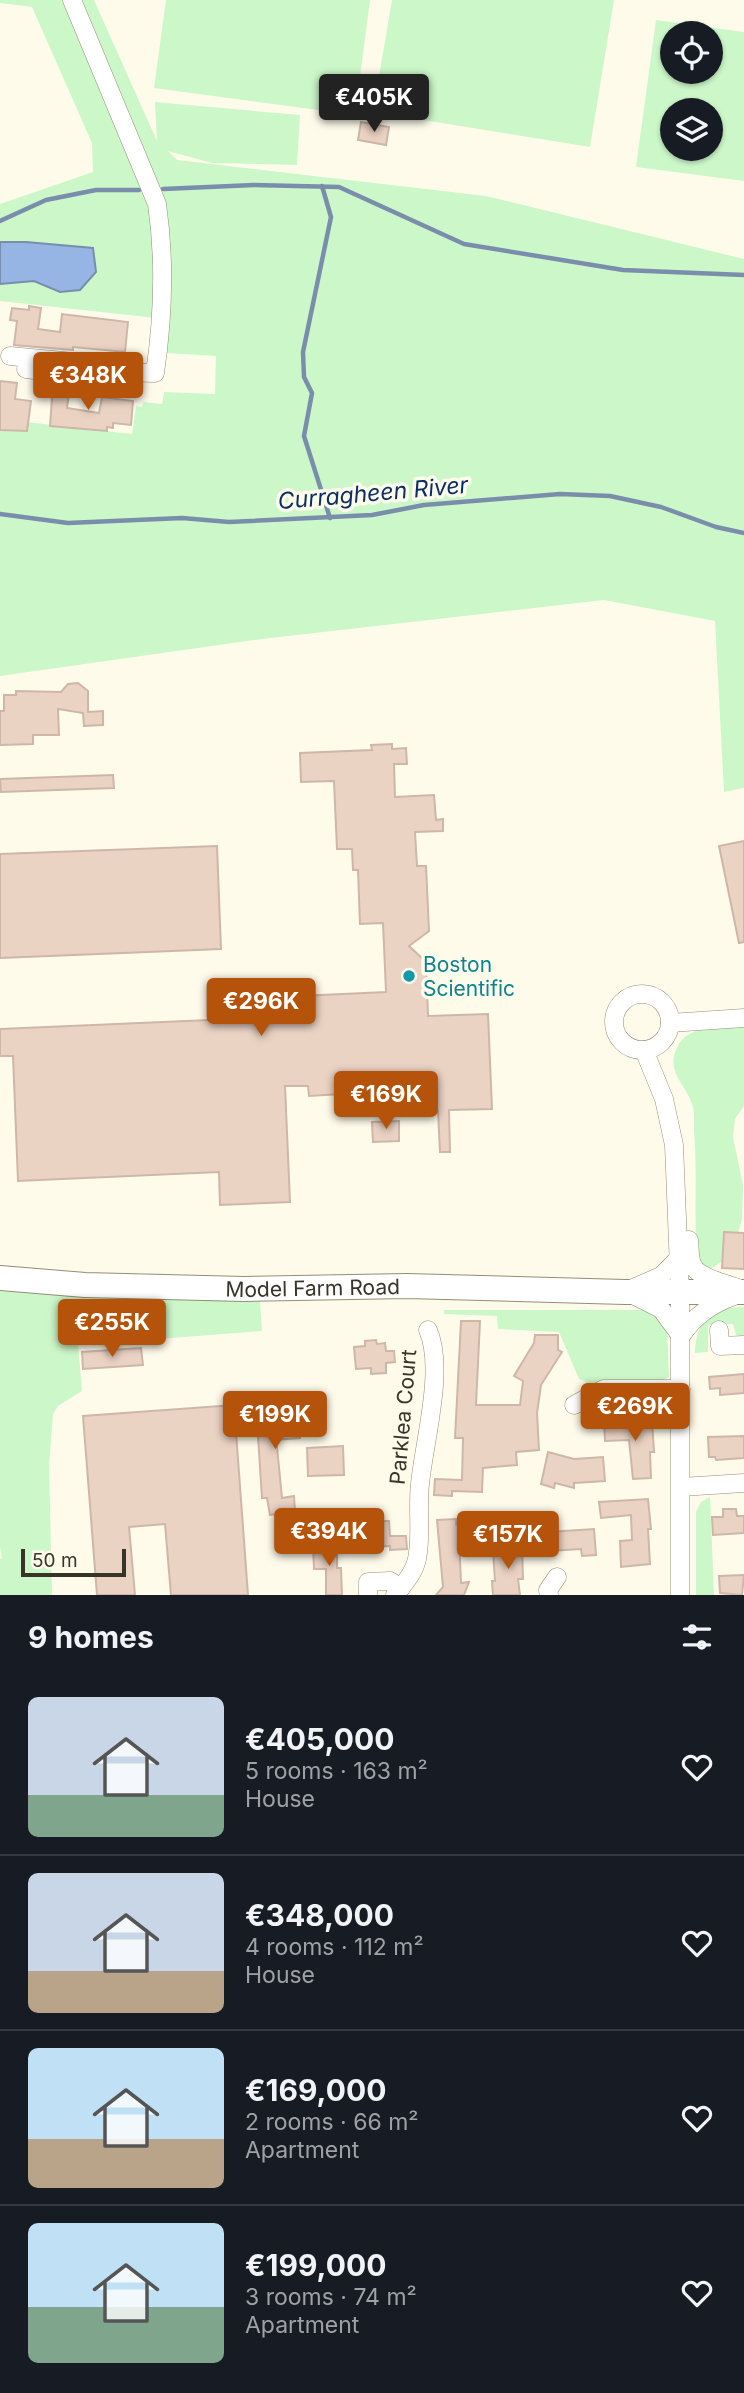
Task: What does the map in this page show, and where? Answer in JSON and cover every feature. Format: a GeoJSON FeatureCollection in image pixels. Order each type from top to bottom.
{"type":"FeatureCollection","features":[{"type":"Feature","properties":{"kind":"main road","name":"Model Farm Road"},"geometry":{"type":"LineString","coordinates":[[0,1278],[98,1285],[244,1289],[408,1286],[625,1292],[744,1292]]}},
{"type":"Feature","properties":{"kind":"street"},"geometry":{"type":"LineString","coordinates":[[9,361],[116,366],[121,372],[155,373],[160,338],[162,238],[157,204],[72,0]]}},
{"type":"Feature","properties":{"kind":"street"},"geometry":{"type":"LineString","coordinates":[[634,995],[651,996],[665,1006],[670,1023],[659,1044],[644,1050],[626,1045],[619,1039],[613,1021],[619,1005],[634,995]]}},
{"type":"Feature","properties":{"kind":"street"},"geometry":{"type":"LineString","coordinates":[[670,1023],[744,1018]]}},
{"type":"Feature","properties":{"kind":"street"},"geometry":{"type":"LineString","coordinates":[[644,1050],[664,1099],[674,1145],[681,1336],[680,1595]]}},
{"type":"Feature","properties":{"kind":"street"},"geometry":{"type":"LineString","coordinates":[[677,1195],[686,1205],[691,1263],[695,1269],[744,1292]]}},
{"type":"Feature","properties":{"kind":"street"},"geometry":{"type":"LineString","coordinates":[[625,1292],[661,1276],[679,1258]]}},
{"type":"Feature","properties":{"kind":"street","name":"Model Farm Road"},"geometry":{"type":"LineString","coordinates":[[625,1292],[661,1309],[681,1336]]}},
{"type":"Feature","properties":{"kind":"street"},"geometry":{"type":"LineString","coordinates":[[681,1336],[690,1322],[702,1312],[719,1301],[744,1292]]}},
{"type":"Feature","properties":{"kind":"street","name":"Parklea Court"},"geometry":{"type":"LineString","coordinates":[[368,1595],[368,1582],[390,1581],[398,1591],[414,1568],[419,1549],[419,1487],[433,1387],[434,1347],[428,1330]]}},
{"type":"Feature","properties":{"kind":"street"},"geometry":{"type":"LineString","coordinates":[[719,1331],[720,1346],[744,1345]]}},
{"type":"Feature","properties":{"kind":"street"},"geometry":{"type":"LineString","coordinates":[[574,1405],[604,1390],[681,1388]]}},
{"type":"Feature","properties":{"kind":"street"},"geometry":{"type":"LineString","coordinates":[[681,1487],[744,1483]]}},
{"type":"Feature","properties":{"kind":"street"},"geometry":{"type":"LineString","coordinates":[[548,1595],[548,1590],[557,1577]]}},
{"type":"Feature","properties":{"kind":"green space"},"geometry":{"type":"Polygon","coordinates":[[[0,0],[67,0],[151,205],[156,318],[0,301],[0,204],[93,172],[92,143],[32,7],[0,3],[0,0]]]}},
{"type":"Feature","properties":{"kind":"green space"},"geometry":{"type":"Polygon","coordinates":[[[77,0],[94,0],[157,141],[155,102],[300,115],[297,165],[212,163],[168,151],[177,160],[486,196],[744,259],[744,788],[724,792],[715,621],[604,600],[262,639],[0,676],[0,419],[132,434],[136,406],[142,407],[143,402],[162,404],[164,392],[215,394],[216,356],[167,353],[165,233],[77,0]]]}},
{"type":"Feature","properties":{"kind":"green space"},"geometry":{"type":"Polygon","coordinates":[[[166,0],[370,0],[355,115],[154,88],[166,0]]]}},
{"type":"Feature","properties":{"kind":"green space"},"geometry":{"type":"Polygon","coordinates":[[[392,0],[614,0],[590,147],[373,112],[392,0]]]}},
{"type":"Feature","properties":{"kind":"green space"},"geometry":{"type":"Polygon","coordinates":[[[656,20],[663,21],[660,21],[660,84],[723,84],[723,29],[744,32],[744,181],[636,167],[656,20]]]}},
{"type":"Feature","properties":{"kind":"green space"},"geometry":{"type":"Polygon","coordinates":[[[744,1025],[744,1106],[735,1119],[733,1137],[743,1185],[742,1219],[736,1240],[736,1253],[710,1269],[698,1261],[694,1110],[673,1062],[679,1044],[691,1033],[708,1028],[744,1025]]]}},
{"type":"Feature","properties":{"kind":"green space"},"geometry":{"type":"Polygon","coordinates":[[[0,1290],[260,1301],[262,1331],[78,1345],[82,1391],[58,1406],[53,1414],[49,1467],[52,1595],[0,1595],[0,1290]]]}},
{"type":"Feature","properties":{"kind":"green space"},"geometry":{"type":"Polygon","coordinates":[[[744,1307],[744,1337],[736,1335],[733,1324],[708,1325],[708,1352],[695,1353],[698,1332],[708,1318],[723,1310],[744,1307]]]}},
{"type":"Feature","properties":{"kind":"green space"},"geometry":{"type":"Polygon","coordinates":[[[444,1310],[649,1310],[662,1320],[667,1328],[669,1377],[660,1381],[587,1384],[579,1379],[559,1332],[498,1329],[497,1316],[444,1314],[444,1310]]]}},
{"type":"Feature","properties":{"kind":"green space"},"geometry":{"type":"Polygon","coordinates":[[[710,1497],[714,1595],[696,1595],[696,1512],[701,1502],[710,1497]]]}},
{"type":"Feature","properties":{"kind":"water"},"geometry":{"type":"Polygon","coordinates":[[[0,242],[93,248],[96,272],[80,290],[60,292],[34,281],[0,284],[0,242]]]}},
{"type":"Feature","properties":{"kind":"building"},"geometry":{"type":"Polygon","coordinates":[[[361,122],[389,127],[386,145],[358,140],[361,122]]]}},
{"type":"Feature","properties":{"kind":"building"},"geometry":{"type":"Polygon","coordinates":[[[29,306],[41,308],[38,329],[60,332],[62,314],[128,322],[125,352],[14,345],[17,321],[10,320],[12,308],[29,310],[29,306]]]}},
{"type":"Feature","properties":{"kind":"building"},"geometry":{"type":"Polygon","coordinates":[[[0,381],[17,383],[15,399],[31,401],[27,431],[0,430],[0,381]]]}},
{"type":"Feature","properties":{"kind":"building"},"geometry":{"type":"Polygon","coordinates":[[[53,384],[70,386],[67,408],[99,413],[102,397],[133,401],[131,425],[113,423],[113,428],[107,427],[107,431],[50,426],[53,384]]]}},
{"type":"Feature","properties":{"kind":"building"},"geometry":{"type":"Polygon","coordinates":[[[78,683],[88,691],[88,712],[103,711],[103,725],[84,726],[83,713],[58,709],[59,735],[33,735],[33,744],[0,745],[0,711],[4,711],[4,695],[16,695],[16,691],[61,692],[68,684],[78,683]]]}},
{"type":"Feature","properties":{"kind":"building","name":"Boston Scientific"},"geometry":{"type":"Polygon","coordinates":[[[392,744],[392,749],[406,748],[407,764],[394,764],[395,797],[434,795],[436,820],[443,819],[443,831],[415,832],[417,866],[426,866],[429,931],[409,946],[426,962],[428,1016],[488,1014],[492,1109],[449,1110],[450,1152],[440,1152],[438,1111],[398,1113],[397,1081],[342,1084],[342,1094],[309,1096],[308,1086],[285,1086],[290,1202],[220,1205],[219,1172],[18,1181],[13,1056],[0,1056],[0,1029],[257,1018],[256,998],[386,992],[383,923],[360,924],[358,870],[353,870],[352,849],[337,849],[334,781],[301,782],[300,753],[372,750],[371,745],[392,744]]]}},
{"type":"Feature","properties":{"kind":"building"},"geometry":{"type":"Polygon","coordinates":[[[113,775],[114,788],[1,792],[0,779],[113,775]]]}},
{"type":"Feature","properties":{"kind":"building"},"geometry":{"type":"Polygon","coordinates":[[[744,841],[744,942],[739,943],[719,846],[744,841]]]}},
{"type":"Feature","properties":{"kind":"building"},"geometry":{"type":"Polygon","coordinates":[[[217,846],[221,949],[0,958],[0,854],[217,846]]]}},
{"type":"Feature","properties":{"kind":"building"},"geometry":{"type":"Polygon","coordinates":[[[399,1121],[399,1141],[373,1142],[372,1122],[399,1121]]]}},
{"type":"Feature","properties":{"kind":"building"},"geometry":{"type":"Polygon","coordinates":[[[724,1232],[744,1233],[744,1269],[722,1268],[724,1232]]]}},
{"type":"Feature","properties":{"kind":"building"},"geometry":{"type":"Polygon","coordinates":[[[461,1321],[480,1321],[476,1405],[520,1405],[523,1381],[514,1376],[534,1343],[535,1335],[558,1335],[558,1350],[562,1352],[541,1385],[537,1413],[539,1450],[516,1452],[517,1465],[483,1468],[482,1492],[452,1491],[452,1496],[434,1495],[435,1479],[462,1480],[463,1438],[455,1438],[461,1321]]]}},
{"type":"Feature","properties":{"kind":"building"},"geometry":{"type":"Polygon","coordinates":[[[376,1340],[377,1344],[385,1343],[386,1351],[394,1351],[395,1362],[386,1363],[386,1373],[371,1374],[371,1368],[356,1369],[354,1347],[365,1346],[365,1341],[376,1340]]]}},
{"type":"Feature","properties":{"kind":"building"},"geometry":{"type":"Polygon","coordinates":[[[141,1348],[143,1365],[83,1369],[82,1352],[141,1348]]]}},
{"type":"Feature","properties":{"kind":"building"},"geometry":{"type":"Polygon","coordinates":[[[744,1374],[744,1393],[720,1395],[720,1388],[710,1389],[709,1377],[744,1374]]]}},
{"type":"Feature","properties":{"kind":"building"},"geometry":{"type":"Polygon","coordinates":[[[297,1403],[300,1438],[274,1440],[282,1498],[294,1496],[295,1512],[270,1515],[267,1498],[262,1498],[256,1405],[297,1403]]]}},
{"type":"Feature","properties":{"kind":"building"},"geometry":{"type":"Polygon","coordinates":[[[234,1405],[248,1595],[171,1595],[165,1524],[129,1527],[135,1595],[97,1595],[83,1416],[234,1405]]]}},
{"type":"Feature","properties":{"kind":"building"},"geometry":{"type":"Polygon","coordinates":[[[652,1420],[654,1452],[650,1452],[651,1478],[633,1479],[629,1440],[605,1441],[604,1423],[652,1420]]]}},
{"type":"Feature","properties":{"kind":"building"},"geometry":{"type":"Polygon","coordinates":[[[744,1436],[744,1458],[716,1460],[715,1457],[709,1457],[708,1437],[744,1436]]]}},
{"type":"Feature","properties":{"kind":"building"},"geometry":{"type":"Polygon","coordinates":[[[343,1446],[344,1475],[308,1476],[307,1448],[343,1446]]]}},
{"type":"Feature","properties":{"kind":"building"},"geometry":{"type":"Polygon","coordinates":[[[548,1452],[574,1459],[603,1457],[605,1481],[574,1483],[574,1488],[555,1483],[554,1488],[541,1484],[548,1452]]]}},
{"type":"Feature","properties":{"kind":"building"},"geometry":{"type":"Polygon","coordinates":[[[648,1499],[650,1564],[621,1567],[620,1541],[632,1540],[631,1515],[601,1518],[599,1502],[648,1499]]]}},
{"type":"Feature","properties":{"kind":"building"},"geometry":{"type":"Polygon","coordinates":[[[723,1509],[736,1509],[737,1516],[744,1516],[744,1533],[713,1535],[712,1517],[723,1517],[723,1509]]]}},
{"type":"Feature","properties":{"kind":"building"},"geometry":{"type":"Polygon","coordinates":[[[456,1519],[456,1525],[475,1524],[476,1535],[459,1536],[461,1583],[469,1582],[464,1595],[436,1595],[443,1587],[437,1520],[456,1519]]]}},
{"type":"Feature","properties":{"kind":"building"},"geometry":{"type":"Polygon","coordinates":[[[377,1521],[389,1521],[390,1536],[406,1536],[407,1549],[390,1550],[390,1546],[358,1547],[357,1532],[378,1532],[377,1521]]]}},
{"type":"Feature","properties":{"kind":"building"},"geometry":{"type":"Polygon","coordinates":[[[594,1529],[596,1555],[582,1556],[581,1549],[534,1552],[533,1533],[594,1529]]]}},
{"type":"Feature","properties":{"kind":"building"},"geometry":{"type":"Polygon","coordinates":[[[329,1545],[329,1549],[337,1549],[342,1595],[326,1595],[326,1569],[314,1569],[313,1546],[329,1545]]]}},
{"type":"Feature","properties":{"kind":"building"},"geometry":{"type":"Polygon","coordinates":[[[522,1546],[523,1579],[518,1579],[520,1595],[493,1595],[493,1551],[522,1546]]]}},
{"type":"Feature","properties":{"kind":"building"},"geometry":{"type":"Polygon","coordinates":[[[744,1575],[742,1595],[720,1593],[719,1576],[744,1575]]]}},
{"type":"Feature","properties":{"kind":"waterway"},"geometry":{"type":"LineString","coordinates":[[163,189],[254,185],[339,187],[464,244],[623,270],[744,275]]}},
{"type":"Feature","properties":{"kind":"waterway"},"geometry":{"type":"LineString","coordinates":[[322,186],[331,217],[303,352],[304,377],[312,393],[304,436],[330,518]]}},
{"type":"Feature","properties":{"kind":"waterway"},"geometry":{"type":"LineString","coordinates":[[0,221],[46,200],[96,190],[139,190]]}},
{"type":"Feature","properties":{"kind":"waterway","name":"Curragheen River"},"geometry":{"type":"LineString","coordinates":[[0,514],[68,523],[182,518],[229,522],[372,515],[424,505],[560,494],[610,496],[661,507],[716,527],[744,533]]}},
{"type":"Feature","properties":{"kind":"place","name":"Boston Scientific"},"geometry":{"type":"Point","coordinates":[409,976]}}]}
